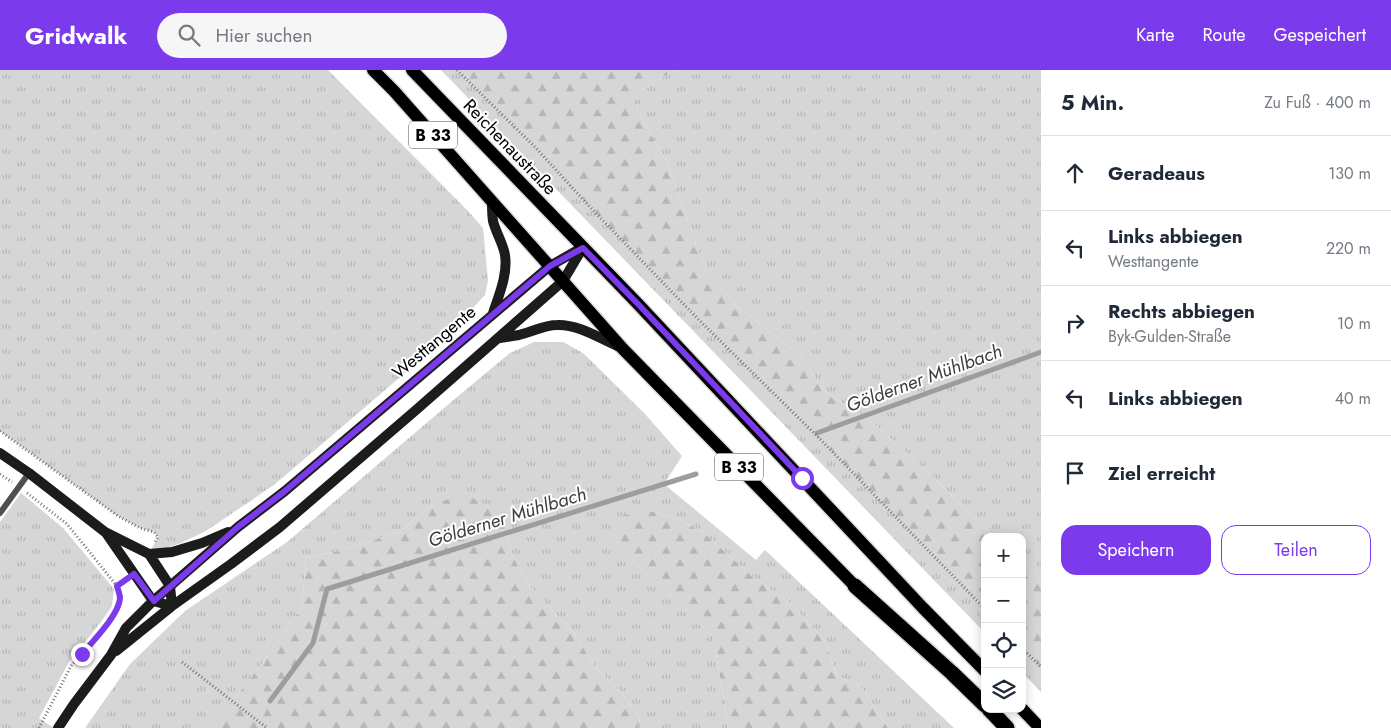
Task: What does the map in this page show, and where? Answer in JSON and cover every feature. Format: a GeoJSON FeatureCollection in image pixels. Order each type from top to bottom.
{"type":"FeatureCollection","features":[{"type":"Feature","properties":{"kind":"highway","name":"B 33"},"geometry":{"type":"LineString","coordinates":[[855,586],[981,701]]}},
{"type":"Feature","properties":{"kind":"highway"},"geometry":{"type":"LineString","coordinates":[[994,713],[1007,728]]}},
{"type":"Feature","properties":{"kind":"main road","name":"B 33"},"geometry":{"type":"LineString","coordinates":[[373,70],[394,91],[623,349],[855,586]]}},
{"type":"Feature","properties":{"kind":"main road","name":"Reichenaustraße"},"geometry":{"type":"LineString","coordinates":[[412,70],[583,248]]}},
{"type":"Feature","properties":{"kind":"main road"},"geometry":{"type":"LineString","coordinates":[[492,201],[493,221],[502,241],[505,256],[502,285],[492,314]]}},
{"type":"Feature","properties":{"kind":"main road","name":"B 33"},"geometry":{"type":"LineString","coordinates":[[583,248],[982,668]]}},
{"type":"Feature","properties":{"kind":"main road"},"geometry":{"type":"LineString","coordinates":[[58,728],[112,655],[172,606],[280,526],[499,338],[563,281],[583,248]]}},
{"type":"Feature","properties":{"kind":"main road","name":"Westtangente"},"geometry":{"type":"LineString","coordinates":[[112,655],[126,628],[170,586],[238,527],[285,491],[550,266],[583,248]]}},
{"type":"Feature","properties":{"kind":"main road"},"geometry":{"type":"LineString","coordinates":[[499,338],[519,335],[556,325],[567,326],[589,333],[623,349]]}},
{"type":"Feature","properties":{"kind":"main road"},"geometry":{"type":"LineString","coordinates":[[0,453],[104,532],[149,554],[170,586],[172,606]]}},
{"type":"Feature","properties":{"kind":"main road"},"geometry":{"type":"LineString","coordinates":[[149,554],[172,552],[202,543],[238,527]]}},
{"type":"Feature","properties":{"kind":"main road"},"geometry":{"type":"LineString","coordinates":[[104,532],[154,601],[172,606]]}},
{"type":"Feature","properties":{"kind":"main road"},"geometry":{"type":"LineString","coordinates":[[1026,713],[1040,728]]}},
{"type":"Feature","properties":{"kind":"lane"},"geometry":{"type":"LineString","coordinates":[[0,513],[29,474]]}},
{"type":"Feature","properties":{"kind":"path"},"geometry":{"type":"LineString","coordinates":[[457,70],[535,147],[699,320],[821,440],[981,605]]}},
{"type":"Feature","properties":{"kind":"path"},"geometry":{"type":"LineString","coordinates":[[0,432],[118,516],[140,528],[154,532],[158,537],[149,554]]}},
{"type":"Feature","properties":{"kind":"path"},"geometry":{"type":"LineString","coordinates":[[19,486],[67,524],[117,586],[120,598],[116,610],[104,628],[71,666],[39,728]]}},
{"type":"Feature","properties":{"kind":"path"},"geometry":{"type":"LineString","coordinates":[[117,586],[134,574]]}},
{"type":"Feature","properties":{"kind":"path"},"geometry":{"type":"LineString","coordinates":[[1026,652],[1041,667]]}},
{"type":"Feature","properties":{"kind":"path"},"geometry":{"type":"LineString","coordinates":[[182,662],[267,728]]}},
{"type":"Feature","properties":{"kind":"green space"},"geometry":{"type":"Polygon","coordinates":[[[0,70],[328,70],[483,228],[488,281],[485,295],[439,344],[274,485],[206,531],[181,543],[149,554],[158,537],[154,532],[140,528],[118,516],[0,431],[0,70]]]}},
{"type":"Feature","properties":{"kind":"green space"},"geometry":{"type":"Polygon","coordinates":[[[441,70],[457,70],[535,147],[699,320],[821,440],[981,605],[981,629],[441,70]]]}},
{"type":"Feature","properties":{"kind":"green space"},"geometry":{"type":"Polygon","coordinates":[[[457,70],[675,70],[637,92],[638,112],[668,164],[705,270],[736,305],[801,356],[824,391],[877,426],[990,533],[981,533],[981,605],[821,440],[699,320],[535,147],[457,70]]]}},
{"type":"Feature","properties":{"kind":"green space"},"geometry":{"type":"Polygon","coordinates":[[[675,70],[1041,70],[1041,578],[1026,565],[1026,533],[990,533],[877,426],[824,391],[801,356],[736,305],[705,270],[668,164],[638,112],[637,92],[675,70]]]}},
{"type":"Feature","properties":{"kind":"green space"},"geometry":{"type":"Polygon","coordinates":[[[534,342],[563,342],[583,353],[645,414],[682,456],[664,484],[756,560],[765,550],[954,728],[888,728],[860,686],[837,676],[825,641],[789,602],[755,579],[703,532],[681,521],[651,511],[613,537],[637,565],[674,597],[713,637],[728,728],[638,728],[640,718],[621,692],[597,669],[573,632],[529,586],[511,553],[502,513],[434,503],[400,532],[343,550],[306,558],[302,607],[239,693],[205,728],[85,728],[130,664],[185,611],[287,542],[510,353],[534,342]]]}},
{"type":"Feature","properties":{"kind":"green space"},"geometry":{"type":"Polygon","coordinates":[[[21,493],[63,528],[114,589],[112,606],[69,662],[39,718],[54,728],[0,728],[0,522],[21,493]]]}},
{"type":"Feature","properties":{"kind":"green space"},"geometry":{"type":"Polygon","coordinates":[[[467,495],[502,513],[511,553],[529,586],[573,632],[597,669],[621,692],[640,718],[638,728],[205,728],[239,693],[302,607],[306,558],[343,550],[400,532],[434,503],[467,495]]]}},
{"type":"Feature","properties":{"kind":"green space"},"geometry":{"type":"Polygon","coordinates":[[[651,511],[681,521],[703,532],[755,579],[789,602],[825,641],[837,676],[860,686],[888,728],[728,728],[713,637],[674,597],[637,565],[613,537],[624,515],[651,511]]]}},
{"type":"Feature","properties":{"kind":"green space"},"geometry":{"type":"Polygon","coordinates":[[[1026,565],[1041,578],[1041,667],[1026,652],[1026,565]]]}},
{"type":"Feature","properties":{"kind":"green space"},"geometry":{"type":"Polygon","coordinates":[[[1026,652],[1041,667],[1041,692],[1026,676],[1026,652]]]}},
{"type":"Feature","properties":{"kind":"waterway","name":"Gölderner Mühlbach"},"geometry":{"type":"LineString","coordinates":[[817,433],[1041,352]]}},
{"type":"Feature","properties":{"kind":"waterway","name":"Gölderner Mühlbach"},"geometry":{"type":"LineString","coordinates":[[270,701],[313,643],[327,589],[696,474]]}},
{"type":"Feature","properties":{"kind":"route"},"geometry":{"type":"LineString","coordinates":[[82,654],[104,628],[116,610],[120,598],[117,586],[134,574],[154,601],[238,527],[285,491],[550,266],[583,248],[618,282],[802,478]]}}]}
